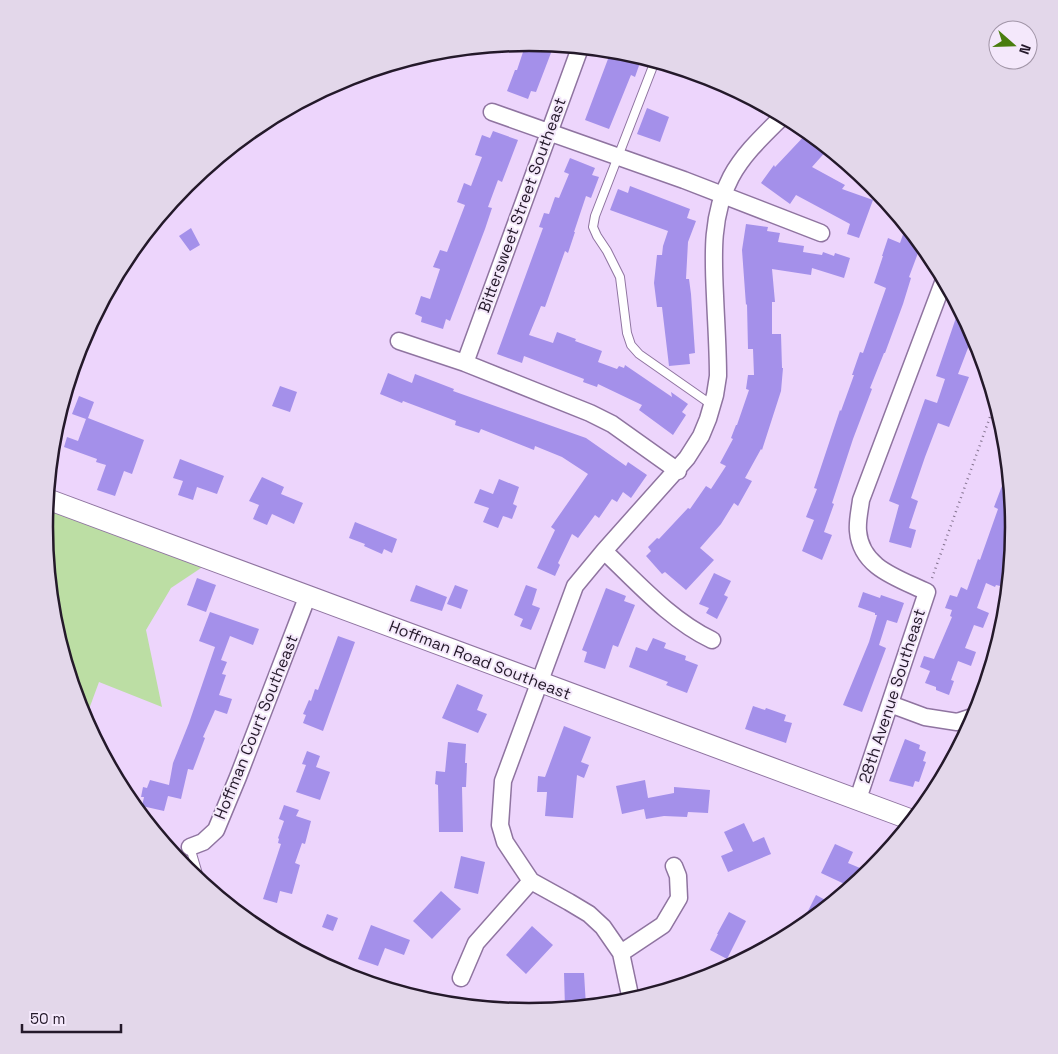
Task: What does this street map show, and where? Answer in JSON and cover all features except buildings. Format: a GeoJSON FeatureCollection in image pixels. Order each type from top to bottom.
{"type":"FeatureCollection","features":[{"type":"Feature","properties":{"kind":"street","name":"Bittersweet Street Southeast"},"geometry":{"type":"LineString","coordinates":[[464,364],[578,54]]}},
{"type":"Feature","properties":{"kind":"street"},"geometry":{"type":"LineString","coordinates":[[492,112],[684,180],[821,233]]}},
{"type":"Feature","properties":{"kind":"street"},"geometry":{"type":"LineString","coordinates":[[629,992],[620,953],[604,927],[589,914],[531,881],[505,842],[500,825],[503,781],[575,586],[604,551],[678,471],[700,436],[715,394],[718,367],[713,244],[716,219],[723,195],[745,155],[778,122]]}},
{"type":"Feature","properties":{"kind":"street"},"geometry":{"type":"LineString","coordinates":[[927,592],[876,566],[864,553],[858,531],[861,500],[941,289]]}},
{"type":"Feature","properties":{"kind":"street"},"geometry":{"type":"LineString","coordinates":[[399,341],[590,412],[612,424],[678,471]]}},
{"type":"Feature","properties":{"kind":"street","name":"Hoffman Road Southeast"},"geometry":{"type":"LineString","coordinates":[[54,502],[906,818]]}},
{"type":"Feature","properties":{"kind":"street"},"geometry":{"type":"LineString","coordinates":[[604,551],[672,614],[695,632],[712,640]]}},
{"type":"Feature","properties":{"kind":"street","name":"28th Avenue Southeast"},"geometry":{"type":"LineString","coordinates":[[858,799],[927,592]]}},
{"type":"Feature","properties":{"kind":"street","name":"Hoffman Court Southeast"},"geometry":{"type":"LineString","coordinates":[[190,847],[203,842],[216,830],[308,595]]}},
{"type":"Feature","properties":{"kind":"street"},"geometry":{"type":"LineString","coordinates":[[890,704],[925,717],[957,722],[964,720]]}},
{"type":"Feature","properties":{"kind":"street"},"geometry":{"type":"LineString","coordinates":[[620,953],[663,924],[679,898],[678,876],[674,866]]}},
{"type":"Feature","properties":{"kind":"street"},"geometry":{"type":"LineString","coordinates":[[461,978],[476,943],[531,881]]}},
{"type":"Feature","properties":{"kind":"lane"},"geometry":{"type":"LineString","coordinates":[[653,67],[595,216],[593,227],[620,277],[627,333],[631,346],[639,354],[712,405]]}},
{"type":"Feature","properties":{"kind":"lane"},"geometry":{"type":"LineString","coordinates":[[190,847],[195,865]]}},
{"type":"Feature","properties":{"kind":"path"},"geometry":{"type":"LineString","coordinates":[[927,592],[991,414]]}},
{"type":"Feature","properties":{"kind":"green space"},"geometry":{"type":"Polygon","coordinates":[[[54,502],[213,560],[171,588],[146,630],[162,707],[99,682],[89,709],[78,680],[62,620],[54,558],[54,502]]]}}]}
